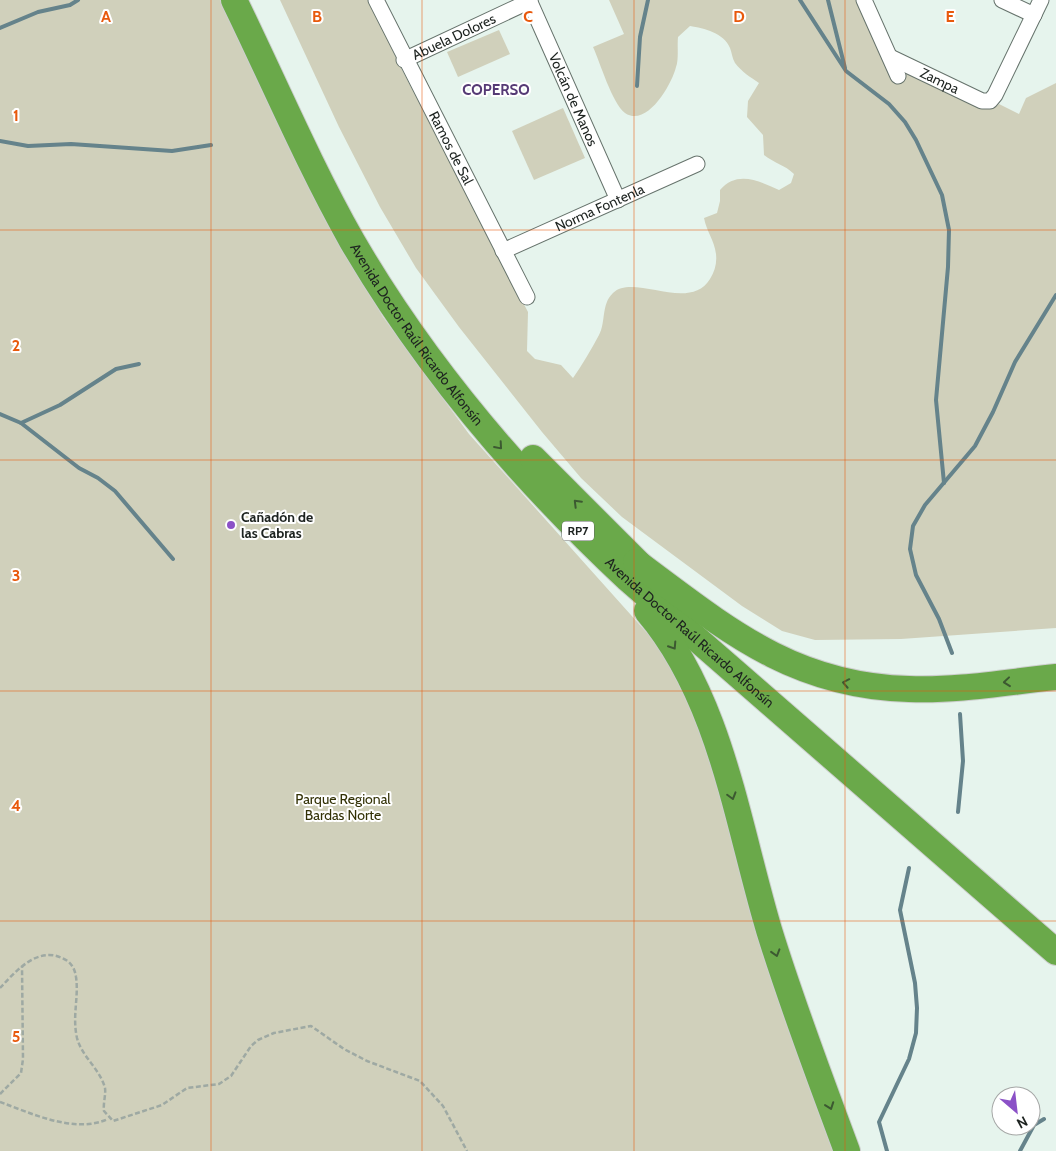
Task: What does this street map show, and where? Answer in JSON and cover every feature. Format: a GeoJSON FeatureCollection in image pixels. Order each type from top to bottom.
{"type":"FeatureCollection","features":[{"type":"Feature","properties":{"kind":"highway","name":"Avenida Doctor Raúl Ricardo Alfonsín"},"geometry":{"type":"LineString","coordinates":[[234,0],[330,198],[375,279],[444,378],[499,446],[562,516],[652,600],[1056,952]]}},
{"type":"Feature","properties":{"kind":"highway","name":"Avenida Doctor Raúl Ricardo Alfonsín"},"geometry":{"type":"LineString","coordinates":[[250,0],[344,193],[408,302],[453,364],[513,436],[636,562],[1056,931]]}},
{"type":"Feature","properties":{"kind":"highway"},"geometry":{"type":"LineString","coordinates":[[562,516],[654,620],[675,648],[696,686],[717,743],[792,1001],[847,1151]]}},
{"type":"Feature","properties":{"kind":"highway"},"geometry":{"type":"LineString","coordinates":[[636,562],[753,645],[795,666],[837,681],[885,688],[934,689],[1056,677]]}},
{"type":"Feature","properties":{"kind":"street","name":"Ramos de Sal"},"geometry":{"type":"LineString","coordinates":[[376,0],[404,60],[527,297]]}},
{"type":"Feature","properties":{"kind":"street"},"geometry":{"type":"LineString","coordinates":[[864,0],[898,76]]}},
{"type":"Feature","properties":{"kind":"street"},"geometry":{"type":"LineString","coordinates":[[1002,0],[1034,15],[1041,0]]}},
{"type":"Feature","properties":{"kind":"street","name":"Abuela Dolores"},"geometry":{"type":"LineString","coordinates":[[404,60],[530,1]]}},
{"type":"Feature","properties":{"kind":"street","name":"Volcán de Manos"},"geometry":{"type":"LineString","coordinates":[[530,1],[618,200]]}},
{"type":"Feature","properties":{"kind":"street","name":"Zampa"},"geometry":{"type":"LineString","coordinates":[[890,57],[982,101],[990,101],[995,95],[1034,15]]}},
{"type":"Feature","properties":{"kind":"street","name":"Norma Fontenla"},"geometry":{"type":"LineString","coordinates":[[503,251],[697,164]]}},
{"type":"Feature","properties":{"kind":"path"},"geometry":{"type":"LineString","coordinates":[[0,988],[22,966],[40,956],[49,954],[61,957],[73,966],[77,983],[74,1027],[78,1043],[98,1073],[105,1088],[104,1111],[108,1119]]}},
{"type":"Feature","properties":{"kind":"path"},"geometry":{"type":"LineString","coordinates":[[0,1094],[21,1073],[23,1059],[22,966]]}},
{"type":"Feature","properties":{"kind":"path"},"geometry":{"type":"LineString","coordinates":[[0,1102],[57,1121],[96,1124],[108,1119],[117,1122],[162,1105],[188,1088],[219,1084],[231,1076],[251,1046],[258,1040],[274,1033],[311,1026],[367,1061],[420,1081],[443,1106],[466,1151]]}},
{"type":"Feature","properties":{"kind":"green space","name":"Parque Regional Bardas Norte"},"geometry":{"type":"Polygon","coordinates":[[[0,0],[221,0],[302,174],[335,237],[383,317],[469,434],[656,643],[696,711],[835,1151],[0,1151],[0,0]]]}},
{"type":"Feature","properties":{"kind":"green space"},"geometry":{"type":"Polygon","coordinates":[[[280,0],[369,0],[398,62],[528,312],[527,351],[535,359],[561,365],[573,378],[599,335],[607,302],[613,293],[622,288],[634,287],[689,293],[701,289],[710,279],[715,267],[716,254],[704,218],[717,213],[720,190],[734,180],[748,179],[764,183],[779,190],[791,183],[794,174],[764,155],[763,135],[747,117],[748,101],[759,83],[743,72],[735,63],[727,43],[718,35],[707,30],[690,26],[678,37],[677,64],[664,93],[650,110],[642,115],[633,116],[625,113],[611,92],[593,47],[624,34],[609,0],[857,0],[893,81],[905,75],[903,70],[984,109],[993,108],[999,104],[1019,114],[1026,98],[1056,83],[1056,628],[901,639],[815,640],[782,631],[742,606],[622,517],[581,478],[542,432],[459,327],[416,268],[380,207],[339,127],[280,0]]]}},
{"type":"Feature","properties":{"kind":"green space"},"geometry":{"type":"Polygon","coordinates":[[[499,30],[510,54],[458,77],[447,52],[499,30]]]}},
{"type":"Feature","properties":{"kind":"green space"},"geometry":{"type":"Polygon","coordinates":[[[563,108],[585,158],[534,180],[512,131],[563,108]]]}},
{"type":"Feature","properties":{"kind":"waterway"},"geometry":{"type":"LineString","coordinates":[[0,28],[38,12],[70,5],[78,0]]}},
{"type":"Feature","properties":{"kind":"waterway"},"geometry":{"type":"LineString","coordinates":[[637,86],[640,37],[648,0]]}},
{"type":"Feature","properties":{"kind":"waterway"},"geometry":{"type":"LineString","coordinates":[[800,0],[846,71],[889,104],[905,122],[916,140],[942,195],[949,230],[948,267],[936,400],[944,483]]}},
{"type":"Feature","properties":{"kind":"waterway"},"geometry":{"type":"LineString","coordinates":[[828,0],[845,68]]}},
{"type":"Feature","properties":{"kind":"waterway"},"geometry":{"type":"LineString","coordinates":[[0,141],[28,146],[71,144],[172,151],[211,145]]}},
{"type":"Feature","properties":{"kind":"waterway"},"geometry":{"type":"LineString","coordinates":[[952,653],[939,619],[916,575],[910,549],[913,526],[925,505],[975,446],[993,412],[1015,362],[1056,295]]}},
{"type":"Feature","properties":{"kind":"waterway"},"geometry":{"type":"LineString","coordinates":[[21,423],[60,405],[116,369],[139,364]]}},
{"type":"Feature","properties":{"kind":"waterway"},"geometry":{"type":"LineString","coordinates":[[0,414],[21,423],[79,468],[98,478],[115,491],[173,559]]}},
{"type":"Feature","properties":{"kind":"waterway"},"geometry":{"type":"LineString","coordinates":[[958,812],[963,761],[960,714]]}},
{"type":"Feature","properties":{"kind":"waterway"},"geometry":{"type":"LineString","coordinates":[[887,1151],[879,1122],[909,1059],[916,1033],[915,983],[900,910],[909,868]]}},
{"type":"Feature","properties":{"kind":"waterway"},"geometry":{"type":"LineString","coordinates":[[1020,1151],[1034,1125],[1044,1119]]}},
{"type":"Feature","properties":{"kind":"place","name":"Cañadón de las Cabras"},"geometry":{"type":"Point","coordinates":[231,525]}},
{"type":"Feature","properties":{"kind":"district","name":"COPERSO"},"geometry":{"type":"Point","coordinates":[496,90]}}]}
